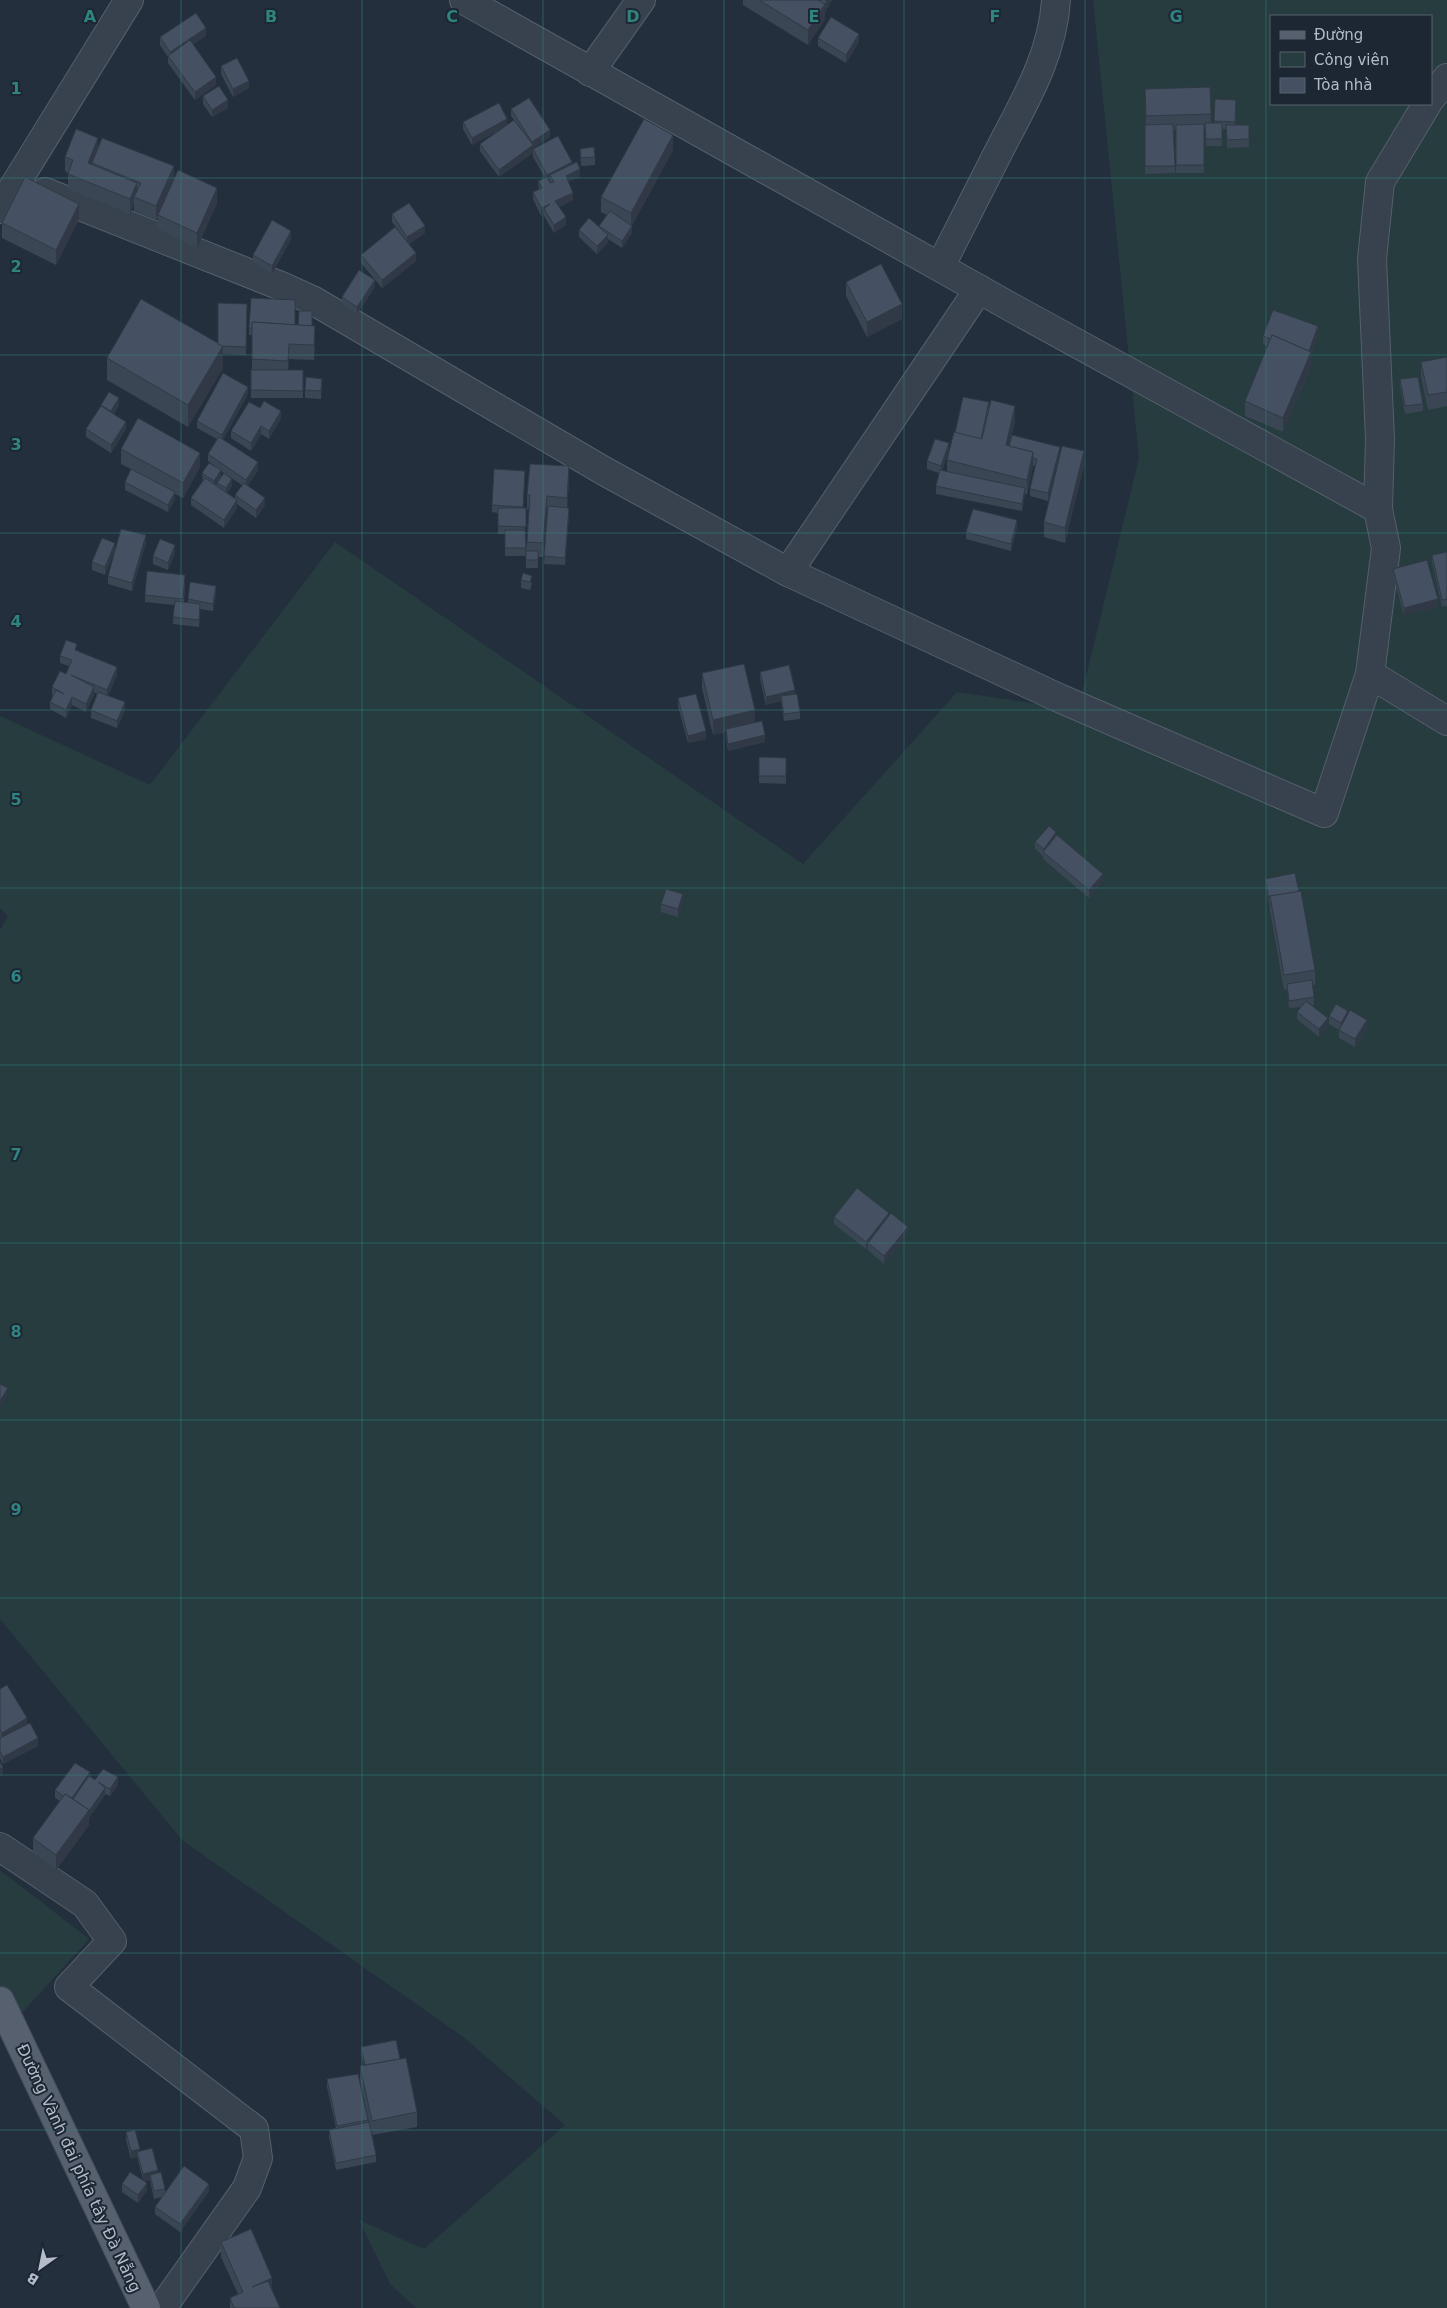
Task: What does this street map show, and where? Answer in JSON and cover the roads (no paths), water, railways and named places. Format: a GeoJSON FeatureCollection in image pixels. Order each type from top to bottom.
{"type":"FeatureCollection","features":[{"type":"Feature","properties":{"kind":"main road","name":"Đường Vành đai phía tây Đà Nẵng"},"geometry":{"type":"LineString","coordinates":[[0,2001],[146,2308]]}},
{"type":"Feature","properties":{"kind":"street"},"geometry":{"type":"LineString","coordinates":[[0,209],[129,0]]}},
{"type":"Feature","properties":{"kind":"street"},"geometry":{"type":"LineString","coordinates":[[464,0],[940,267],[1378,509]]}},
{"type":"Feature","properties":{"kind":"street"},"geometry":{"type":"LineString","coordinates":[[590,72],[641,0]]}},
{"type":"Feature","properties":{"kind":"street"},"geometry":{"type":"LineString","coordinates":[[940,267],[1034,82],[1050,42],[1055,20],[1056,0]]}},
{"type":"Feature","properties":{"kind":"street"},"geometry":{"type":"LineString","coordinates":[[1432,97],[1447,78]]}},
{"type":"Feature","properties":{"kind":"street"},"geometry":{"type":"LineString","coordinates":[[18,180],[281,286],[314,302],[604,471],[788,572],[1059,698],[1324,813],[1370,674],[1386,548],[1378,509],[1380,439],[1372,259],[1380,182],[1426,105]]}},
{"type":"Feature","properties":{"kind":"street"},"geometry":{"type":"LineString","coordinates":[[788,572],[980,289]]}},
{"type":"Feature","properties":{"kind":"street"},"geometry":{"type":"LineString","coordinates":[[1370,674],[1447,721]]}},
{"type":"Feature","properties":{"kind":"street"},"geometry":{"type":"LineString","coordinates":[[0,1846],[85,1904],[112,1941],[69,1986],[254,2129],[258,2158],[247,2188],[162,2308]]}}]}
